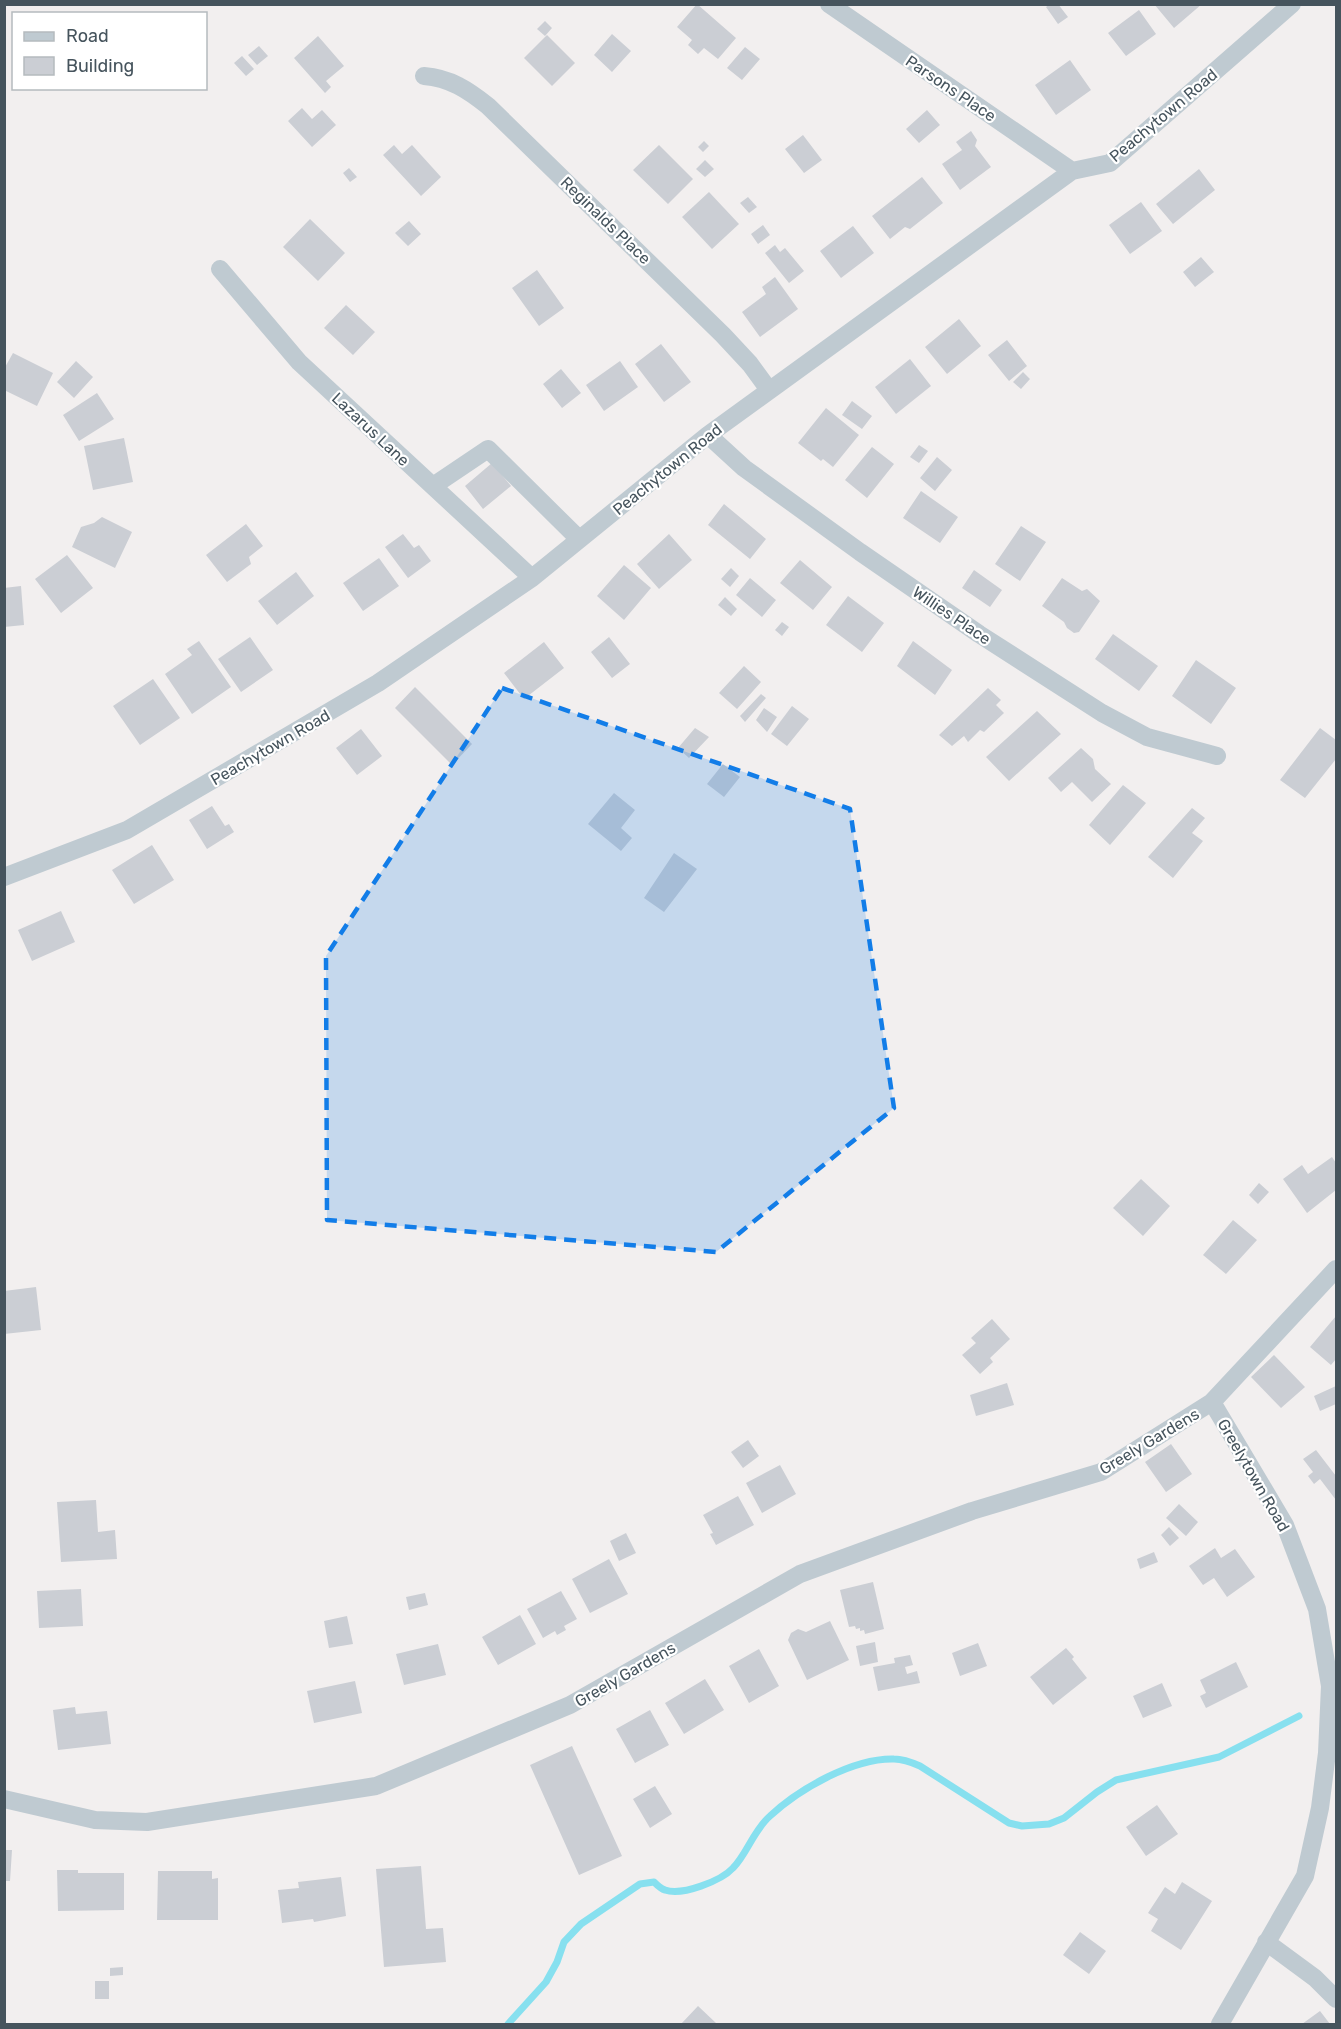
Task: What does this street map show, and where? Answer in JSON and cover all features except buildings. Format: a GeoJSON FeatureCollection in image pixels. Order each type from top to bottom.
{"type":"FeatureCollection","features":[{"type":"Feature","properties":{"kind":"street","name":"Parsons Place"},"geometry":{"type":"LineString","coordinates":[[829,4],[1072,171]]}},
{"type":"Feature","properties":{"kind":"street","name":"Peachytown Road"},"geometry":{"type":"LineString","coordinates":[[4,877],[127,830],[378,683],[532,578],[708,435],[1072,171],[1110,163],[1292,4]]}},
{"type":"Feature","properties":{"kind":"street","name":"Reginalds Place"},"geometry":{"type":"LineString","coordinates":[[424,76],[446,79],[458,84],[488,106],[723,335],[750,364],[769,390]]}},
{"type":"Feature","properties":{"kind":"street","name":"Lazarus Lane"},"geometry":{"type":"LineString","coordinates":[[220,269],[299,362],[532,578]]}},
{"type":"Feature","properties":{"kind":"street","name":"Willies Place"},"geometry":{"type":"LineString","coordinates":[[708,435],[744,468],[860,552],[979,634],[1102,713],[1147,737],[1217,756]]}},
{"type":"Feature","properties":{"kind":"street"},"geometry":{"type":"LineString","coordinates":[[433,486],[488,449],[579,539]]}},
{"type":"Feature","properties":{"kind":"street","name":"Greelytown Road"},"geometry":{"type":"LineString","coordinates":[[1220,2025],[1305,1876],[1320,1808],[1328,1753],[1330,1686],[1317,1609],[1285,1525],[1212,1402],[1336,1269]]}},
{"type":"Feature","properties":{"kind":"street","name":"Greely Gardens"},"geometry":{"type":"LineString","coordinates":[[5,1797],[95,1820],[147,1822],[376,1786],[570,1705],[800,1574],[972,1511],[1101,1472],[1212,1402]]}},
{"type":"Feature","properties":{"kind":"street"},"geometry":{"type":"LineString","coordinates":[[1266,1942],[1315,1978],[1336,1999]]}},
{"type":"Feature","properties":{"kind":"highlighted area"},"geometry":{"type":"Polygon","coordinates":[[[502,688],[850,809],[894,1108],[716,1252],[327,1220],[326,956],[502,688]]]}},
{"type":"Feature","properties":{"kind":"waterway"},"geometry":{"type":"LineString","coordinates":[[508,2024],[546,1982],[557,1962],[564,1942],[581,1924],[640,1884],[654,1882],[665,1890],[681,1891],[720,1878],[738,1862],[759,1828],[770,1816],[811,1786],[844,1769],[878,1760],[907,1761],[920,1766],[1009,1823],[1022,1826],[1049,1824],[1064,1818],[1116,1780],[1219,1757],[1299,1716]]}}]}
